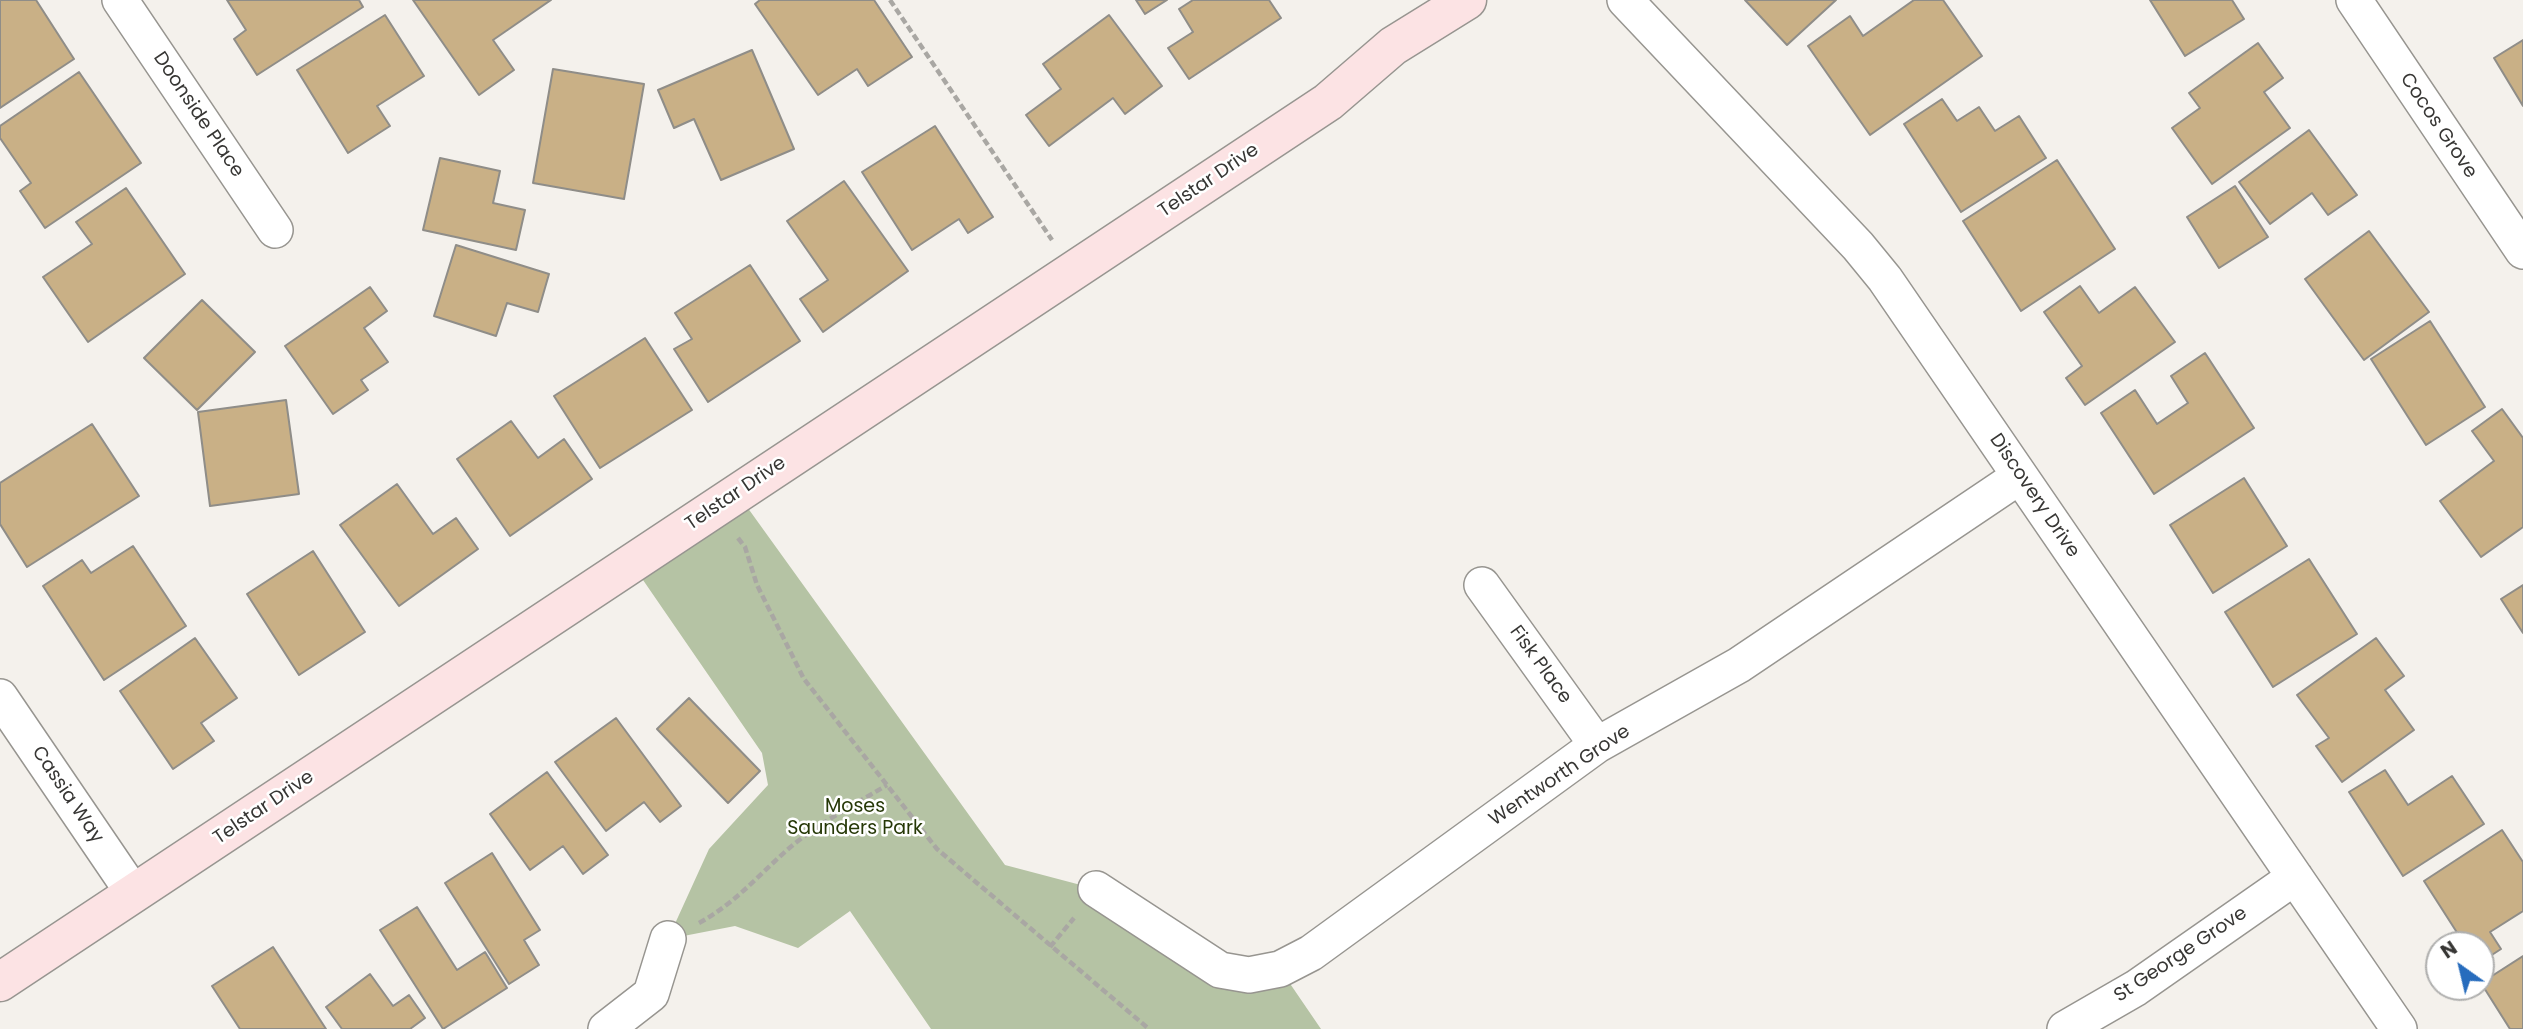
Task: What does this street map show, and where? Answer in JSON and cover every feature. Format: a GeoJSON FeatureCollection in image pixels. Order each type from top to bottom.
{"type":"FeatureCollection","features":[{"type":"Feature","properties":{"kind":"street","name":"Doonside Place"},"geometry":{"type":"LineString","coordinates":[[120,0],[275,230]]}},
{"type":"Feature","properties":{"kind":"street","name":"Telstar Drive"},"geometry":{"type":"LineString","coordinates":[[0,982],[1328,102],[1393,46],[1467,0]]}},
{"type":"Feature","properties":{"kind":"street","name":"Discovery Drive"},"geometry":{"type":"LineString","coordinates":[[1625,0],[1858,246],[1885,279],[2399,1029]]}},
{"type":"Feature","properties":{"kind":"street","name":"Cocos Grove"},"geometry":{"type":"LineString","coordinates":[[2354,0],[2523,251]]}},
{"type":"Feature","properties":{"kind":"street","name":"Wentworth Grove"},"geometry":{"type":"LineString","coordinates":[[1096,889],[1220,970],[1249,975],[1280,970],[1311,953],[1597,746],[1739,665],[2020,476]]}},
{"type":"Feature","properties":{"kind":"street","name":"Fisk Place"},"geometry":{"type":"LineString","coordinates":[[1482,585],[1597,746]]}},
{"type":"Feature","properties":{"kind":"street","name":"Cassia Way"},"geometry":{"type":"LineString","coordinates":[[0,697],[134,894]]}},
{"type":"Feature","properties":{"kind":"street","name":"St George Grove"},"geometry":{"type":"LineString","coordinates":[[2065,1029],[2136,988],[2295,877]]}},
{"type":"Feature","properties":{"kind":"street"},"geometry":{"type":"LineString","coordinates":[[606,1029],[651,994],[667,939]]}},
{"type":"Feature","properties":{"kind":"path"},"geometry":{"type":"LineString","coordinates":[[890,0],[1073,271]]}},
{"type":"Feature","properties":{"kind":"path"},"geometry":{"type":"LineString","coordinates":[[716,508],[745,547],[757,585],[804,679],[937,849],[1149,1029]]}},
{"type":"Feature","properties":{"kind":"path"},"geometry":{"type":"LineString","coordinates":[[667,939],[719,911],[738,897],[789,849],[831,819],[887,785]]}},
{"type":"Feature","properties":{"kind":"green space","name":"Moses Saunders Park"},"geometry":{"type":"Polygon","coordinates":[[[737,493],[1005,865],[1096,889],[1220,970],[1280,969],[1321,1029],[931,1029],[850,911],[798,948],[735,926],[668,939],[709,849],[768,785],[762,753],[632,564],[737,493]]]}},
{"type":"Feature","properties":{"kind":"building"},"geometry":{"type":"Polygon","coordinates":[[[0,0],[36,0],[74,59],[0,108],[0,0]]]}},
{"type":"Feature","properties":{"kind":"building"},"geometry":{"type":"Polygon","coordinates":[[[227,0],[359,0],[363,7],[257,75],[234,39],[246,30],[227,0]]]}},
{"type":"Feature","properties":{"kind":"building"},"geometry":{"type":"Polygon","coordinates":[[[413,0],[551,0],[493,40],[514,70],[479,95],[413,0]]]}},
{"type":"Feature","properties":{"kind":"building"},"geometry":{"type":"Polygon","coordinates":[[[760,0],[874,0],[912,57],[868,86],[857,69],[818,95],[755,4],[760,0]]]}},
{"type":"Feature","properties":{"kind":"building"},"geometry":{"type":"Polygon","coordinates":[[[1136,0],[1167,0],[1145,14],[1136,0]]]}},
{"type":"Feature","properties":{"kind":"building"},"geometry":{"type":"Polygon","coordinates":[[[1193,0],[1269,0],[1281,18],[1189,79],[1168,48],[1193,32],[1179,9],[1193,0]]]}},
{"type":"Feature","properties":{"kind":"building"},"geometry":{"type":"Polygon","coordinates":[[[1745,0],[1836,0],[1787,45],[1745,0]]]}},
{"type":"Feature","properties":{"kind":"building"},"geometry":{"type":"Polygon","coordinates":[[[1914,0],[1943,0],[1982,56],[1870,135],[1808,46],[1850,16],[1863,36],[1914,0]]]}},
{"type":"Feature","properties":{"kind":"building"},"geometry":{"type":"Polygon","coordinates":[[[2150,0],[2232,0],[2244,19],[2185,56],[2150,0]]]}},
{"type":"Feature","properties":{"kind":"building"},"geometry":{"type":"Polygon","coordinates":[[[385,15],[424,76],[377,106],[390,126],[348,153],[297,70],[385,15]]]}},
{"type":"Feature","properties":{"kind":"building"},"geometry":{"type":"Polygon","coordinates":[[[1109,15],[1162,86],[1125,114],[1113,98],[1049,146],[1026,115],[1061,89],[1043,64],[1109,15]]]}},
{"type":"Feature","properties":{"kind":"building"},"geometry":{"type":"Polygon","coordinates":[[[2523,40],[2523,106],[2494,58],[2523,40]]]}},
{"type":"Feature","properties":{"kind":"building"},"geometry":{"type":"Polygon","coordinates":[[[2258,43],[2283,78],[2264,92],[2290,128],[2212,184],[2172,128],[2200,108],[2189,93],[2258,43]]]}},
{"type":"Feature","properties":{"kind":"building"},"geometry":{"type":"Polygon","coordinates":[[[752,50],[794,149],[721,180],[694,119],[674,128],[658,90],[752,50]]]}},
{"type":"Feature","properties":{"kind":"building"},"geometry":{"type":"Polygon","coordinates":[[[553,69],[644,84],[624,199],[533,183],[553,69]]]}},
{"type":"Feature","properties":{"kind":"building"},"geometry":{"type":"Polygon","coordinates":[[[79,72],[141,163],[45,228],[20,191],[31,183],[0,138],[0,126],[79,72]]]}},
{"type":"Feature","properties":{"kind":"building"},"geometry":{"type":"Polygon","coordinates":[[[1942,99],[1957,121],[1979,107],[1995,131],[2019,116],[2046,158],[1961,212],[1904,124],[1942,99]]]}},
{"type":"Feature","properties":{"kind":"building"},"geometry":{"type":"Polygon","coordinates":[[[935,126],[993,217],[968,233],[959,219],[912,250],[862,172],[935,126]]]}},
{"type":"Feature","properties":{"kind":"building"},"geometry":{"type":"Polygon","coordinates":[[[2309,130],[2357,195],[2328,215],[2312,193],[2270,224],[2239,182],[2309,130]]]}},
{"type":"Feature","properties":{"kind":"building"},"geometry":{"type":"Polygon","coordinates":[[[440,158],[500,171],[493,203],[525,210],[516,250],[423,230],[440,158]]]}},
{"type":"Feature","properties":{"kind":"building"},"geometry":{"type":"Polygon","coordinates":[[[2057,160],[2115,249],[2021,311],[1963,221],[2057,160]]]}},
{"type":"Feature","properties":{"kind":"building"},"geometry":{"type":"Polygon","coordinates":[[[844,181],[908,271],[823,332],[800,299],[828,280],[787,221],[844,181]]]}},
{"type":"Feature","properties":{"kind":"building"},"geometry":{"type":"Polygon","coordinates":[[[2235,186],[2268,237],[2219,268],[2187,217],[2235,186]]]}},
{"type":"Feature","properties":{"kind":"building"},"geometry":{"type":"Polygon","coordinates":[[[126,188],[185,274],[88,342],[43,277],[92,244],[76,222],[126,188]]]}},
{"type":"Feature","properties":{"kind":"building"},"geometry":{"type":"Polygon","coordinates":[[[2369,231],[2429,312],[2364,360],[2305,279],[2369,231]]]}},
{"type":"Feature","properties":{"kind":"building"},"geometry":{"type":"Polygon","coordinates":[[[456,245],[549,274],[538,312],[507,303],[496,336],[434,316],[456,245]]]}},
{"type":"Feature","properties":{"kind":"building"},"geometry":{"type":"Polygon","coordinates":[[[750,265],[800,341],[708,402],[674,349],[692,339],[675,313],[750,265]]]}},
{"type":"Feature","properties":{"kind":"building"},"geometry":{"type":"Polygon","coordinates":[[[2080,286],[2099,313],[2135,287],[2175,342],[2085,405],[2066,378],[2082,366],[2044,312],[2080,286]]]}},
{"type":"Feature","properties":{"kind":"building"},"geometry":{"type":"Polygon","coordinates":[[[370,287],[387,311],[364,328],[388,362],[361,380],[368,390],[333,414],[285,346],[370,287]]]}},
{"type":"Feature","properties":{"kind":"building"},"geometry":{"type":"Polygon","coordinates":[[[202,300],[255,352],[197,410],[144,358],[202,300]]]}},
{"type":"Feature","properties":{"kind":"building"},"geometry":{"type":"Polygon","coordinates":[[[2430,321],[2485,407],[2426,445],[2371,359],[2430,321]]]}},
{"type":"Feature","properties":{"kind":"building"},"geometry":{"type":"Polygon","coordinates":[[[645,338],[692,410],[600,468],[554,396],[645,338]]]}},
{"type":"Feature","properties":{"kind":"building"},"geometry":{"type":"Polygon","coordinates":[[[2205,353],[2254,428],[2154,494],[2101,413],[2135,390],[2157,424],[2188,403],[2171,376],[2205,353]]]}},
{"type":"Feature","properties":{"kind":"building"},"geometry":{"type":"Polygon","coordinates":[[[286,400],[299,494],[210,506],[198,412],[286,400]]]}},
{"type":"Feature","properties":{"kind":"building"},"geometry":{"type":"Polygon","coordinates":[[[2502,409],[2523,438],[2523,527],[2481,557],[2440,501],[2494,461],[2472,431],[2502,409]]]}},
{"type":"Feature","properties":{"kind":"building"},"geometry":{"type":"Polygon","coordinates":[[[511,421],[538,458],[564,439],[592,479],[510,536],[457,459],[511,421]]]}},
{"type":"Feature","properties":{"kind":"building"},"geometry":{"type":"Polygon","coordinates":[[[92,424],[139,496],[27,567],[0,524],[0,483],[92,424]]]}},
{"type":"Feature","properties":{"kind":"building"},"geometry":{"type":"Polygon","coordinates":[[[2244,478],[2287,546],[2213,593],[2170,525],[2244,478]]]}},
{"type":"Feature","properties":{"kind":"building"},"geometry":{"type":"Polygon","coordinates":[[[397,484],[433,534],[456,518],[478,549],[399,606],[340,525],[397,484]]]}},
{"type":"Feature","properties":{"kind":"building"},"geometry":{"type":"Polygon","coordinates":[[[133,546],[186,626],[104,680],[43,586],[82,560],[91,573],[133,546]]]}},
{"type":"Feature","properties":{"kind":"building"},"geometry":{"type":"Polygon","coordinates":[[[313,551],[365,632],[299,675],[247,594],[313,551]]]}},
{"type":"Feature","properties":{"kind":"building"},"geometry":{"type":"Polygon","coordinates":[[[2309,559],[2357,634],[2273,687],[2225,612],[2309,559]]]}},
{"type":"Feature","properties":{"kind":"building"},"geometry":{"type":"Polygon","coordinates":[[[2523,585],[2523,633],[2501,599],[2523,585]]]}},
{"type":"Feature","properties":{"kind":"building"},"geometry":{"type":"Polygon","coordinates":[[[195,638],[237,698],[201,723],[214,741],[173,769],[120,691],[195,638]]]}},
{"type":"Feature","properties":{"kind":"building"},"geometry":{"type":"Polygon","coordinates":[[[2376,638],[2404,676],[2385,690],[2414,730],[2342,782],[2316,746],[2329,738],[2297,695],[2376,638]]]}},
{"type":"Feature","properties":{"kind":"building"},"geometry":{"type":"Polygon","coordinates":[[[689,698],[760,771],[728,803],[657,729],[689,698]]]}},
{"type":"Feature","properties":{"kind":"building"},"geometry":{"type":"Polygon","coordinates":[[[616,718],[681,806],[660,822],[644,802],[606,831],[555,762],[616,718]]]}},
{"type":"Feature","properties":{"kind":"building"},"geometry":{"type":"Polygon","coordinates":[[[2385,770],[2408,805],[2452,776],[2484,824],[2403,876],[2349,792],[2385,770]]]}},
{"type":"Feature","properties":{"kind":"building"},"geometry":{"type":"Polygon","coordinates":[[[547,772],[608,855],[583,874],[563,846],[530,870],[490,814],[547,772]]]}},
{"type":"Feature","properties":{"kind":"building"},"geometry":{"type":"Polygon","coordinates":[[[2502,830],[2523,862],[2523,911],[2492,931],[2456,931],[2424,881],[2502,830]]]}},
{"type":"Feature","properties":{"kind":"building"},"geometry":{"type":"Polygon","coordinates":[[[492,853],[540,930],[524,940],[539,965],[509,984],[445,883],[492,853]]]}},
{"type":"Feature","properties":{"kind":"building"},"geometry":{"type":"Polygon","coordinates":[[[417,907],[457,970],[485,952],[507,988],[443,1029],[380,930],[417,907]]]}},
{"type":"Feature","properties":{"kind":"building"},"geometry":{"type":"Polygon","coordinates":[[[2495,940],[2501,949],[2495,953],[2495,940]]]}},
{"type":"Feature","properties":{"kind":"building"},"geometry":{"type":"Polygon","coordinates":[[[273,947],[326,1029],[240,1029],[212,986],[273,947]]]}},
{"type":"Feature","properties":{"kind":"building"},"geometry":{"type":"Polygon","coordinates":[[[2523,956],[2523,1029],[2510,1029],[2492,1001],[2495,1001],[2495,974],[2523,956]]]}},
{"type":"Feature","properties":{"kind":"building"},"geometry":{"type":"Polygon","coordinates":[[[370,974],[393,1006],[409,995],[425,1018],[410,1029],[342,1029],[326,1007],[370,974]]]}}]}
